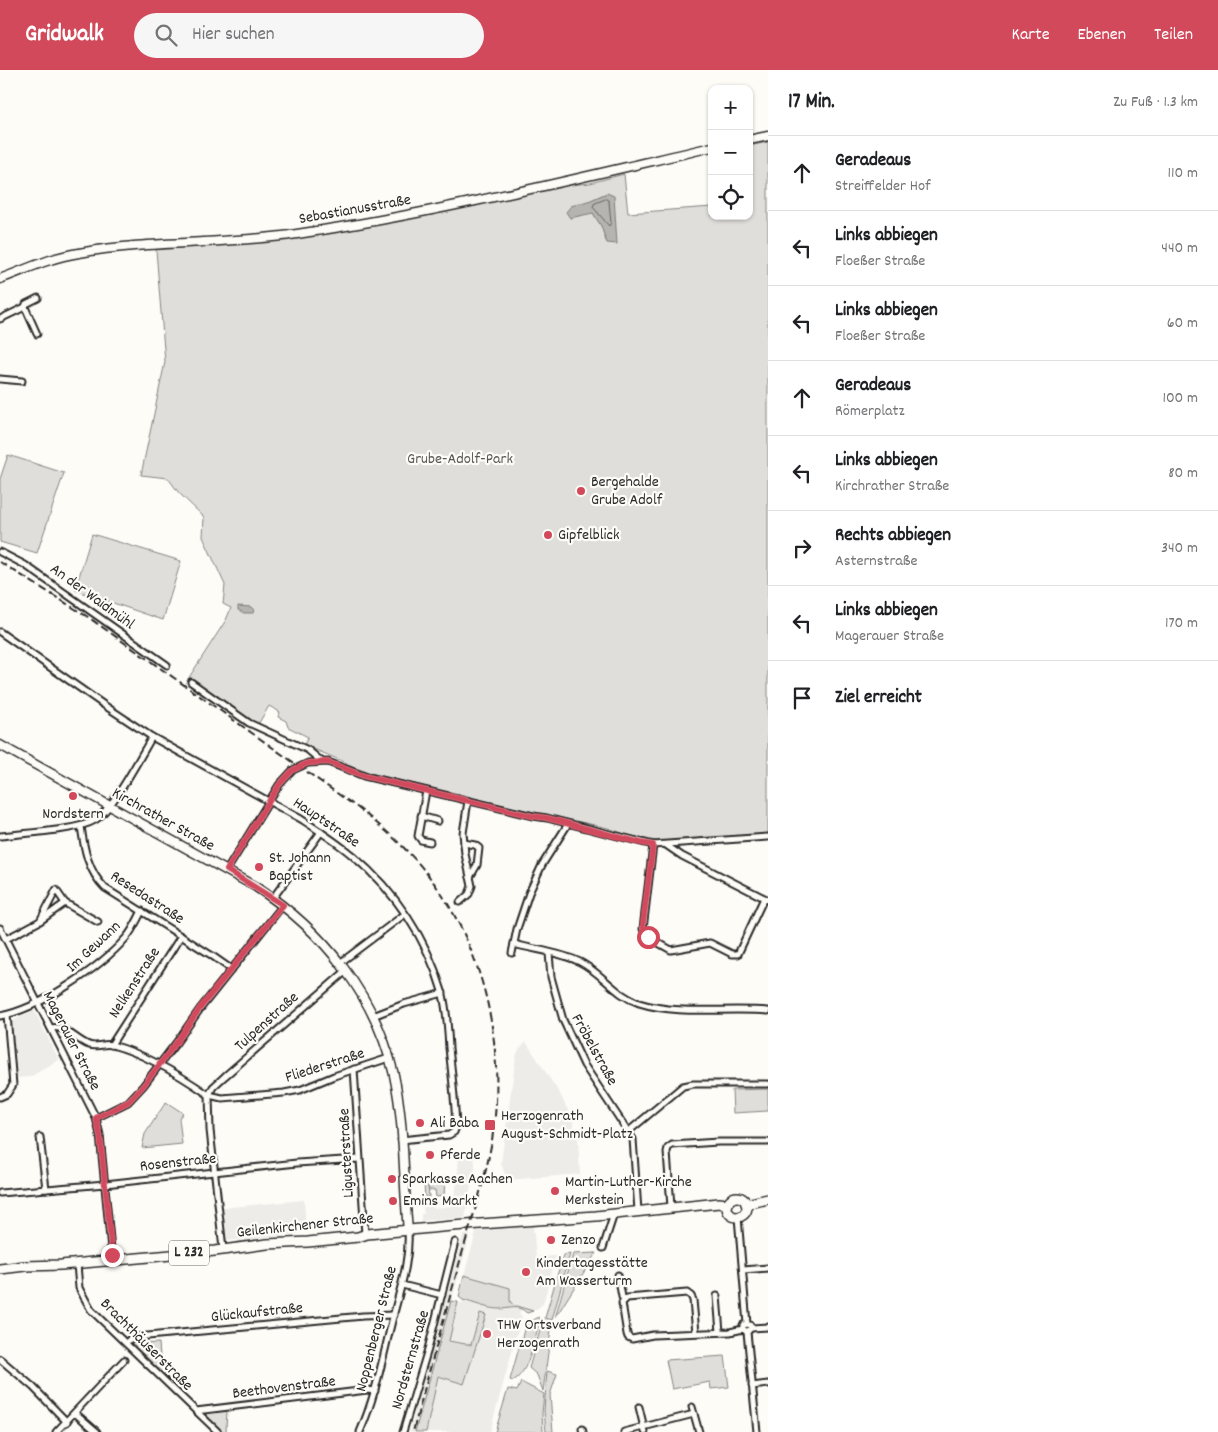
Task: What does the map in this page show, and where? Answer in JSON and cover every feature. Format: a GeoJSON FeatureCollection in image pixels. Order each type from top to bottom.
{"type":"FeatureCollection","features":[{"type":"Feature","properties":{"kind":"main road","name":"L 232"},"geometry":{"type":"LineString","coordinates":[[728,1204],[731,1199],[737,1198],[742,1199],[746,1204],[768,1199]]}},
{"type":"Feature","properties":{"kind":"main road","name":"Geilenkirchener Straße"},"geometry":{"type":"LineString","coordinates":[[0,1269],[77,1264],[288,1242],[318,1241],[408,1230],[638,1212],[671,1207],[728,1204]]}},
{"type":"Feature","properties":{"kind":"main road"},"geometry":{"type":"LineString","coordinates":[[728,1204],[729,1213],[738,1217],[745,1212],[746,1204]]}},
{"type":"Feature","properties":{"kind":"street"},"geometry":{"type":"LineString","coordinates":[[753,139],[768,136]]}},
{"type":"Feature","properties":{"kind":"street","name":"Sebastianusstraße"},"geometry":{"type":"LineString","coordinates":[[0,278],[53,258],[79,253],[135,246],[283,236],[399,218],[708,148]]}},
{"type":"Feature","properties":{"kind":"street"},"geometry":{"type":"LineString","coordinates":[[0,319],[25,307],[26,304],[38,298]]}},
{"type":"Feature","properties":{"kind":"street"},"geometry":{"type":"LineString","coordinates":[[25,307],[37,334]]}},
{"type":"Feature","properties":{"kind":"street"},"geometry":{"type":"LineString","coordinates":[[0,379],[22,381]]}},
{"type":"Feature","properties":{"kind":"street","name":"An der Waidmühl"},"geometry":{"type":"LineString","coordinates":[[0,552],[25,564],[167,665]]}},
{"type":"Feature","properties":{"kind":"street","name":"Hauptstraße"},"geometry":{"type":"LineString","coordinates":[[0,632],[152,737],[301,819],[321,832],[354,856],[378,879],[406,914],[418,933],[434,967],[443,993],[456,1127],[454,1132],[443,1136],[401,1140]]}},
{"type":"Feature","properties":{"kind":"street"},"geometry":{"type":"LineString","coordinates":[[191,682],[249,723],[308,750],[321,761]]}},
{"type":"Feature","properties":{"kind":"street"},"geometry":{"type":"LineString","coordinates":[[0,836],[81,826],[98,819],[109,807],[152,737]]}},
{"type":"Feature","properties":{"kind":"street","name":"Kirchrather Straße"},"geometry":{"type":"LineString","coordinates":[[0,745],[109,807],[227,870],[283,905],[320,938],[346,971],[374,1016],[389,1058],[399,1108],[408,1230]]}},
{"type":"Feature","properties":{"kind":"street"},"geometry":{"type":"LineString","coordinates":[[227,870],[279,785],[293,770],[308,763],[321,761],[335,764],[364,776],[641,843],[666,845],[721,839],[768,837]]}},
{"type":"Feature","properties":{"kind":"street"},"geometry":{"type":"LineString","coordinates":[[426,791],[420,816],[418,838],[430,842]]}},
{"type":"Feature","properties":{"kind":"street"},"geometry":{"type":"LineString","coordinates":[[460,902],[472,886],[466,866],[464,843],[464,825],[468,801]]}},
{"type":"Feature","properties":{"kind":"street"},"geometry":{"type":"LineString","coordinates":[[420,816],[438,821]]}},
{"type":"Feature","properties":{"kind":"street"},"geometry":{"type":"LineString","coordinates":[[512,953],[521,915],[539,870],[568,824]]}},
{"type":"Feature","properties":{"kind":"street","name":"Resedastraße"},"geometry":{"type":"LineString","coordinates":[[81,826],[84,849],[98,881],[113,894],[231,969]]}},
{"type":"Feature","properties":{"kind":"street"},"geometry":{"type":"LineString","coordinates":[[273,898],[321,832]]}},
{"type":"Feature","properties":{"kind":"street"},"geometry":{"type":"LineString","coordinates":[[464,843],[475,845],[479,848],[477,865],[470,877]]}},
{"type":"Feature","properties":{"kind":"street"},"geometry":{"type":"LineString","coordinates":[[653,845],[643,929],[648,937],[671,950],[710,943],[732,954],[738,954],[766,899],[682,856],[666,845]]}},
{"type":"Feature","properties":{"kind":"street"},"geometry":{"type":"LineString","coordinates":[[40,921],[56,890],[65,903],[98,922]]}},
{"type":"Feature","properties":{"kind":"street"},"geometry":{"type":"LineString","coordinates":[[6,939],[40,921],[65,903]]}},
{"type":"Feature","properties":{"kind":"street"},"geometry":{"type":"LineString","coordinates":[[96,1118],[128,1102],[143,1086],[160,1066],[231,969],[283,905]]}},
{"type":"Feature","properties":{"kind":"street","name":"Im Gewann"},"geometry":{"type":"LineString","coordinates":[[0,1016],[7,1015],[37,1002],[88,973],[126,937],[142,911]]}},
{"type":"Feature","properties":{"kind":"street"},"geometry":{"type":"LineString","coordinates":[[340,963],[406,914]]}},
{"type":"Feature","properties":{"kind":"street","name":"Magerauer Straße"},"geometry":{"type":"LineString","coordinates":[[0,928],[96,1118],[100,1135],[112,1260]]}},
{"type":"Feature","properties":{"kind":"street","name":"Nelkenstraße"},"geometry":{"type":"LineString","coordinates":[[111,1045],[180,936]]}},
{"type":"Feature","properties":{"kind":"street"},"geometry":{"type":"LineString","coordinates":[[514,944],[579,962],[591,969],[622,995],[638,1002],[665,1009],[687,1011],[748,1009],[768,1011]]}},
{"type":"Feature","properties":{"kind":"street","name":"Fröbelstraße"},"geometry":{"type":"LineString","coordinates":[[549,953],[551,977],[563,1020],[584,1064],[633,1139],[638,1212]]}},
{"type":"Feature","properties":{"kind":"street","name":"Tulpenstraße"},"geometry":{"type":"LineString","coordinates":[[209,1094],[213,1087],[225,1076],[316,995],[346,971]]}},
{"type":"Feature","properties":{"kind":"street"},"geometry":{"type":"LineString","coordinates":[[374,1016],[404,1004],[443,993]]}},
{"type":"Feature","properties":{"kind":"street"},"geometry":{"type":"LineString","coordinates":[[0,1097],[7,1094],[13,1086],[7,1015]]}},
{"type":"Feature","properties":{"kind":"street"},"geometry":{"type":"LineString","coordinates":[[51,1028],[55,1027],[62,1030],[89,1045],[111,1045],[136,1053],[179,1074],[209,1094],[214,1172],[223,1249]]}},
{"type":"Feature","properties":{"kind":"street","name":"Fliederstraße"},"geometry":{"type":"LineString","coordinates":[[209,1094],[222,1098],[300,1090],[389,1058]]}},
{"type":"Feature","properties":{"kind":"street","name":"Ligusterstraße"},"geometry":{"type":"LineString","coordinates":[[354,1069],[364,1235]]}},
{"type":"Feature","properties":{"kind":"street"},"geometry":{"type":"LineString","coordinates":[[629,1131],[683,1086],[693,1084],[768,1084]]}},
{"type":"Feature","properties":{"kind":"street"},"geometry":{"type":"LineString","coordinates":[[40,1137],[46,1189]]}},
{"type":"Feature","properties":{"kind":"street"},"geometry":{"type":"LineString","coordinates":[[671,1207],[667,1152],[668,1148],[672,1145],[709,1142],[768,1142]]}},
{"type":"Feature","properties":{"kind":"street","name":"Rosenstraße"},"geometry":{"type":"LineString","coordinates":[[0,1193],[105,1184],[297,1163],[359,1159]]}},
{"type":"Feature","properties":{"kind":"street"},"geometry":{"type":"LineString","coordinates":[[603,1248],[614,1214]]}},
{"type":"Feature","properties":{"kind":"street"},"geometry":{"type":"LineString","coordinates":[[738,1217],[756,1432]]}},
{"type":"Feature","properties":{"kind":"street","name":"Noppenberger Straße"},"geometry":{"type":"LineString","coordinates":[[360,1432],[375,1391],[402,1285],[408,1246],[408,1230]]}},
{"type":"Feature","properties":{"kind":"street","name":"Nordsternstraße"},"geometry":{"type":"LineString","coordinates":[[403,1432],[455,1242]]}},
{"type":"Feature","properties":{"kind":"street","name":"Brachthäuserstraße"},"geometry":{"type":"LineString","coordinates":[[77,1264],[79,1288],[91,1310],[218,1432]]}},
{"type":"Feature","properties":{"kind":"street"},"geometry":{"type":"LineString","coordinates":[[743,1270],[768,1268]]}},
{"type":"Feature","properties":{"kind":"street"},"geometry":{"type":"LineString","coordinates":[[618,1275],[624,1300],[622,1303],[623,1314],[628,1337],[632,1339],[654,1335],[720,1332],[768,1327]]}},
{"type":"Feature","properties":{"kind":"street","name":"Nordsternstraße"},"geometry":{"type":"LineString","coordinates":[[402,1285],[442,1295]]}},
{"type":"Feature","properties":{"kind":"street"},"geometry":{"type":"LineString","coordinates":[[624,1300],[655,1295],[687,1293],[693,1300],[696,1333]]}},
{"type":"Feature","properties":{"kind":"street"},"geometry":{"type":"LineString","coordinates":[[717,1296],[720,1332]]}},
{"type":"Feature","properties":{"kind":"street","name":"Glückaufstraße"},"geometry":{"type":"LineString","coordinates":[[126,1343],[130,1339],[137,1337],[363,1316],[394,1315]]}},
{"type":"Feature","properties":{"kind":"street"},"geometry":{"type":"LineString","coordinates":[[0,1359],[33,1387],[67,1422]]}},
{"type":"Feature","properties":{"kind":"street"},"geometry":{"type":"LineString","coordinates":[[56,1432],[124,1360]]}},
{"type":"Feature","properties":{"kind":"street"},"geometry":{"type":"LineString","coordinates":[[752,1386],[768,1384]]}},
{"type":"Feature","properties":{"kind":"street","name":"Beethovenstraße"},"geometry":{"type":"LineString","coordinates":[[196,1411],[367,1390],[375,1391]]}},
{"type":"Feature","properties":{"kind":"street"},"geometry":{"type":"LineString","coordinates":[[639,1407],[645,1429]]}},
{"type":"Feature","properties":{"kind":"street"},"geometry":{"type":"LineString","coordinates":[[692,1407],[699,1432]]}},
{"type":"Feature","properties":{"kind":"street"},"geometry":{"type":"LineString","coordinates":[[75,1413],[96,1432]]}},
{"type":"Feature","properties":{"kind":"street"},"geometry":{"type":"LineString","coordinates":[[624,1432],[645,1429],[694,1414]]}},
{"type":"Feature","properties":{"kind":"shaded area"},"geometry":{"type":"Polygon","coordinates":[[[34,1010],[59,1060],[30,1077],[16,1078],[11,1022],[34,1010]]]}},
{"type":"Feature","properties":{"kind":"shaded area"},"geometry":{"type":"Polygon","coordinates":[[[526,1042],[560,1094],[572,1119],[578,1139],[580,1174],[507,1180],[501,1163],[516,1056],[519,1049],[526,1042]]]}},
{"type":"Feature","properties":{"kind":"shaded area"},"geometry":{"type":"Polygon","coordinates":[[[474,1151],[475,1167],[465,1218],[421,1221],[421,1214],[424,1214],[423,1207],[452,1206],[457,1183],[455,1182],[458,1172],[459,1152],[474,1151]]]}},
{"type":"Feature","properties":{"kind":"shaded area"},"geometry":{"type":"Polygon","coordinates":[[[304,1200],[306,1229],[297,1234],[225,1241],[222,1208],[304,1200]]]}},
{"type":"Feature","properties":{"kind":"shaded area"},"geometry":{"type":"Polygon","coordinates":[[[533,1226],[536,1257],[556,1256],[543,1304],[533,1311],[513,1305],[510,1301],[510,1288],[464,1275],[477,1229],[533,1226]]]}},
{"type":"Feature","properties":{"kind":"shaded area"},"geometry":{"type":"Polygon","coordinates":[[[470,1234],[415,1432],[410,1432],[463,1235],[470,1234]]]}},
{"type":"Feature","properties":{"kind":"shaded area"},"geometry":{"type":"Polygon","coordinates":[[[463,1300],[499,1309],[512,1306],[521,1309],[519,1314],[522,1316],[490,1432],[426,1432],[438,1376],[464,1384],[485,1315],[479,1313],[471,1345],[449,1340],[458,1302],[462,1303],[463,1300]]]}},
{"type":"Feature","properties":{"kind":"green space","name":"Grube-Adolf-Park"},"geometry":{"type":"Polygon","coordinates":[[[768,142],[768,834],[660,842],[628,835],[608,828],[466,797],[375,774],[352,767],[347,763],[304,745],[308,737],[288,727],[286,721],[278,717],[280,712],[269,706],[257,726],[188,679],[226,620],[231,608],[223,604],[225,585],[203,537],[204,517],[179,493],[168,478],[141,475],[165,362],[156,250],[258,241],[346,229],[348,220],[387,221],[551,187],[590,183],[624,174],[628,213],[708,207],[708,220],[753,220],[753,145],[768,142]],[[607,193],[591,200],[593,213],[601,225],[606,241],[607,193]]]}},
{"type":"Feature","properties":{"kind":"green space"},"geometry":{"type":"Polygon","coordinates":[[[8,455],[64,473],[37,553],[0,542],[0,479],[8,455]]]}},
{"type":"Feature","properties":{"kind":"green space"},"geometry":{"type":"Polygon","coordinates":[[[92,534],[181,561],[163,620],[75,590],[92,534]]]}},
{"type":"Feature","properties":{"kind":"green space"},"geometry":{"type":"Polygon","coordinates":[[[768,1089],[768,1111],[733,1113],[732,1090],[768,1089]]]}},
{"type":"Feature","properties":{"kind":"green space"},"geometry":{"type":"Polygon","coordinates":[[[166,1102],[183,1113],[179,1118],[182,1144],[142,1148],[145,1134],[166,1102]]]}},
{"type":"Feature","properties":{"kind":"green space"},"geometry":{"type":"Polygon","coordinates":[[[445,1177],[444,1196],[436,1197],[435,1190],[429,1190],[428,1186],[436,1181],[437,1178],[445,1177]]]}},
{"type":"Feature","properties":{"kind":"green space"},"geometry":{"type":"Polygon","coordinates":[[[424,1184],[428,1186],[429,1197],[425,1197],[424,1184]]]}},
{"type":"Feature","properties":{"kind":"green space"},"geometry":{"type":"Polygon","coordinates":[[[596,1253],[555,1318],[573,1254],[596,1253]]]}},
{"type":"Feature","properties":{"kind":"green space"},"geometry":{"type":"Polygon","coordinates":[[[570,1254],[552,1320],[545,1318],[563,1255],[570,1254]]]}},
{"type":"Feature","properties":{"kind":"green space"},"geometry":{"type":"Polygon","coordinates":[[[464,1275],[510,1288],[510,1301],[513,1305],[533,1311],[527,1313],[517,1308],[495,1309],[463,1300],[459,1297],[464,1275]]]}},
{"type":"Feature","properties":{"kind":"green space"},"geometry":{"type":"Polygon","coordinates":[[[451,1301],[458,1302],[449,1341],[471,1345],[480,1313],[486,1315],[464,1384],[438,1376],[426,1432],[415,1432],[451,1301]]]}},
{"type":"Feature","properties":{"kind":"green space"},"geometry":{"type":"Polygon","coordinates":[[[539,1317],[540,1320],[527,1363],[518,1377],[512,1381],[510,1380],[524,1330],[528,1323],[539,1317]]]}},
{"type":"Feature","properties":{"kind":"green space"},"geometry":{"type":"Polygon","coordinates":[[[543,1320],[552,1322],[543,1391],[537,1375],[529,1368],[543,1320]]]}},
{"type":"Feature","properties":{"kind":"green space"},"geometry":{"type":"Polygon","coordinates":[[[138,1339],[139,1344],[159,1343],[161,1369],[155,1369],[135,1350],[135,1340],[138,1339]]]}},
{"type":"Feature","properties":{"kind":"green space"},"geometry":{"type":"Polygon","coordinates":[[[725,1356],[729,1387],[711,1389],[710,1382],[672,1389],[666,1360],[725,1356]]]}},
{"type":"Feature","properties":{"kind":"green space"},"geometry":{"type":"Polygon","coordinates":[[[547,1371],[557,1374],[550,1395],[553,1432],[546,1432],[544,1411],[547,1371]]]}},
{"type":"Feature","properties":{"kind":"green space"},"geometry":{"type":"Polygon","coordinates":[[[521,1382],[544,1394],[543,1432],[495,1432],[508,1389],[517,1391],[521,1382]]]}},
{"type":"Feature","properties":{"kind":"green space"},"geometry":{"type":"Polygon","coordinates":[[[227,1408],[226,1432],[220,1432],[198,1411],[227,1408]]]}},
{"type":"Feature","properties":{"kind":"water"},"geometry":{"type":"Polygon","coordinates":[[[607,193],[614,196],[617,244],[607,243],[601,226],[593,213],[570,218],[566,212],[571,206],[607,193]]]}},
{"type":"Feature","properties":{"kind":"water"},"geometry":{"type":"Polygon","coordinates":[[[238,606],[251,607],[254,610],[253,613],[244,613],[238,610],[238,606]]]}},
{"type":"Feature","properties":{"kind":"railway"},"geometry":{"type":"LineString","coordinates":[[0,562],[88,617],[368,816],[415,859],[449,906],[464,935],[486,996],[492,1028],[496,1060],[494,1125],[484,1177],[413,1432]]}},
{"type":"Feature","properties":{"kind":"place","name":"Bergehalde Grube Adolf"},"geometry":{"type":"Point","coordinates":[581,491]}},
{"type":"Feature","properties":{"kind":"place","name":"Gipfelblick"},"geometry":{"type":"Point","coordinates":[548,535]}},
{"type":"Feature","properties":{"kind":"place","name":"Nordstern"},"geometry":{"type":"Point","coordinates":[73,796]}},
{"type":"Feature","properties":{"kind":"place","name":"St. Johann Baptist"},"geometry":{"type":"Point","coordinates":[259,867]}},
{"type":"Feature","properties":{"kind":"place","name":"Ali Baba"},"geometry":{"type":"Point","coordinates":[420,1123]}},
{"type":"Feature","properties":{"kind":"place","name":"Herzogenrath August-Schmidt-Platz"},"geometry":{"type":"Point","coordinates":[490,1125]}},
{"type":"Feature","properties":{"kind":"place","name":"Pferde"},"geometry":{"type":"Point","coordinates":[430,1155]}},
{"type":"Feature","properties":{"kind":"place","name":"Sparkasse Aachen"},"geometry":{"type":"Point","coordinates":[392,1179]}},
{"type":"Feature","properties":{"kind":"place","name":"Martin-Luther-Kirche Merkstein"},"geometry":{"type":"Point","coordinates":[555,1191]}},
{"type":"Feature","properties":{"kind":"place","name":"Emins Markt"},"geometry":{"type":"Point","coordinates":[393,1201]}},
{"type":"Feature","properties":{"kind":"place","name":"Zenzo"},"geometry":{"type":"Point","coordinates":[551,1240]}},
{"type":"Feature","properties":{"kind":"place","name":"Kindertagesstätte Am Wasserturm"},"geometry":{"type":"Point","coordinates":[526,1272]}},
{"type":"Feature","properties":{"kind":"place","name":"THW Ortsverband Herzogenrath"},"geometry":{"type":"Point","coordinates":[487,1334]}},
{"type":"Feature","properties":{"kind":"route"},"geometry":{"type":"LineString","coordinates":[[112,1255],[100,1135],[96,1118],[128,1102],[143,1086],[200,1008],[283,905],[227,870],[279,785],[299,766],[321,761],[328,762],[364,776],[547,818],[653,845],[643,924],[644,933],[648,937]]}}]}
